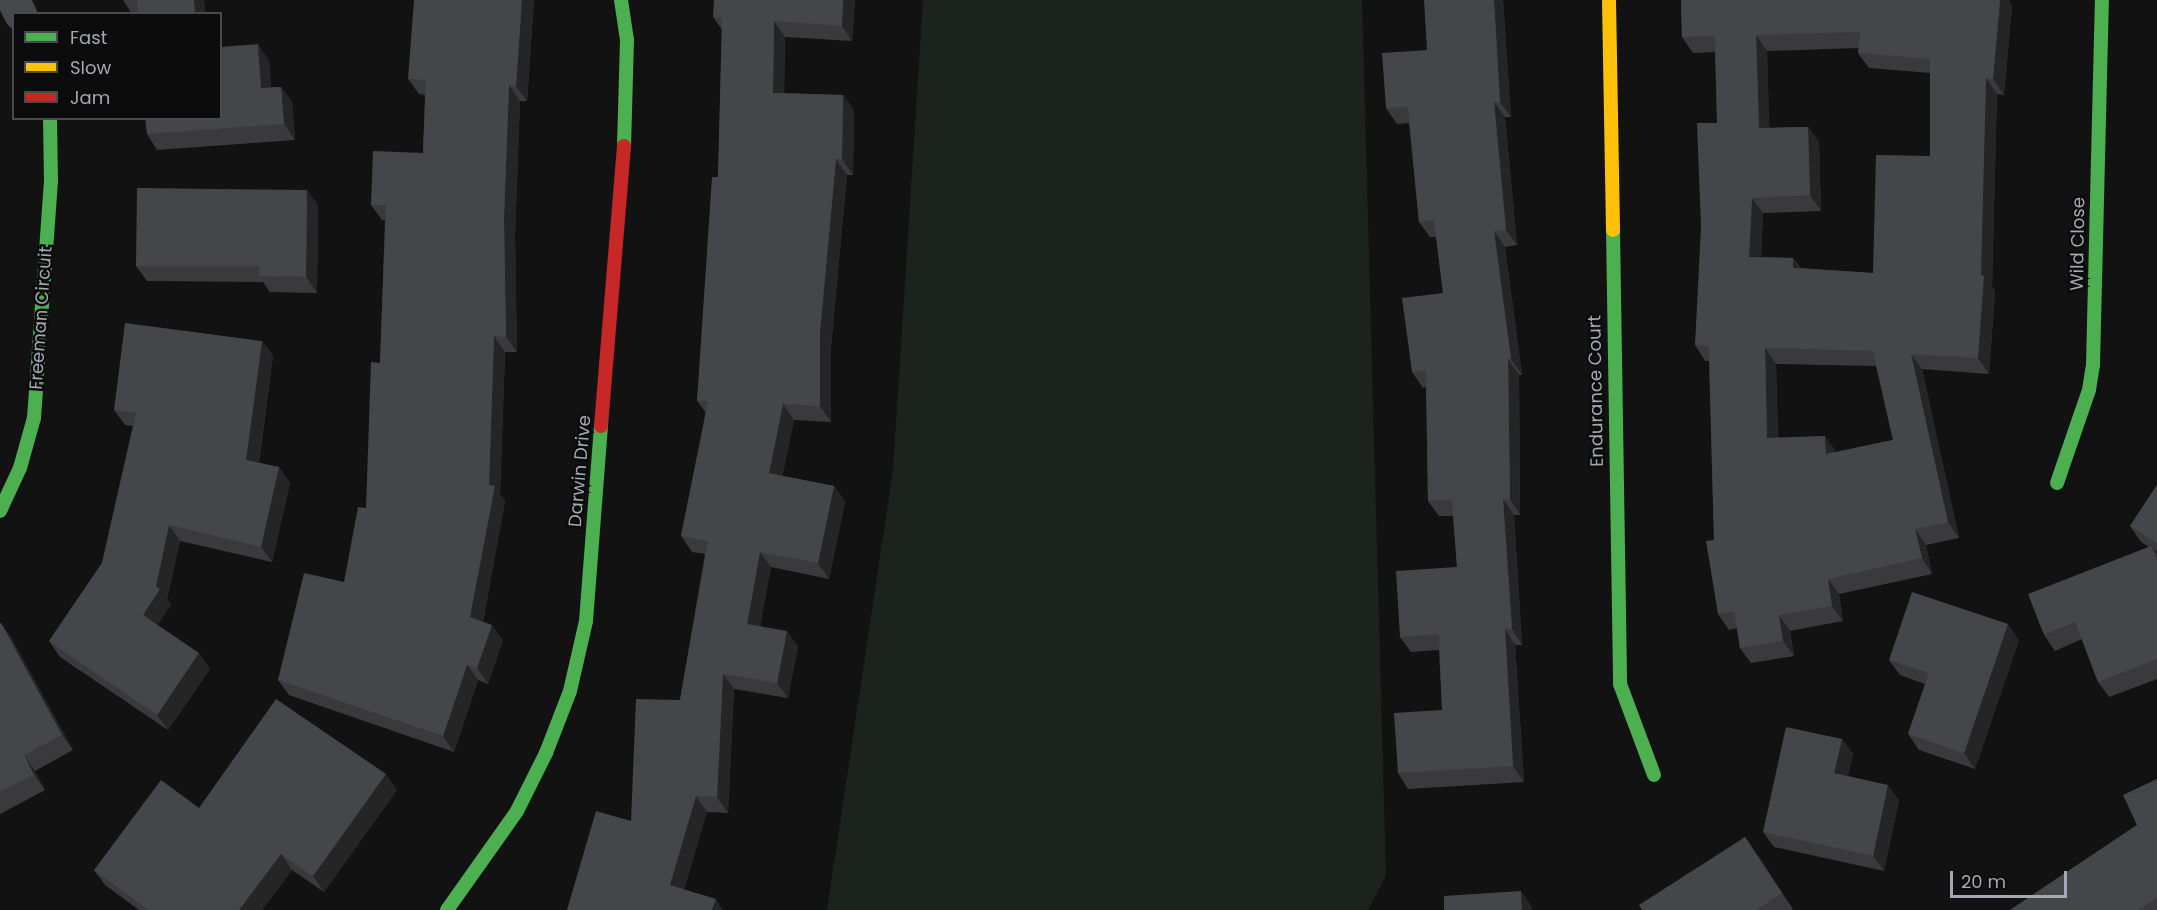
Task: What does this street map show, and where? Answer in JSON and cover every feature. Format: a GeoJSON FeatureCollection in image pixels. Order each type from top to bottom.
{"type":"FeatureCollection","features":[{"type":"Feature","properties":{"kind":"street","name":"Darwin Drive"},"geometry":{"type":"LineString","coordinates":[[447,910],[517,811],[546,753],[570,691],[586,621],[624,141],[627,40],[621,0]]}},
{"type":"Feature","properties":{"kind":"street","name":"Endurance Court"},"geometry":{"type":"LineString","coordinates":[[1609,0],[1620,684],[1654,775]]}},
{"type":"Feature","properties":{"kind":"street","name":"Wild Close"},"geometry":{"type":"LineString","coordinates":[[2057,483],[2089,390],[2093,364],[2102,0]]}},
{"type":"Feature","properties":{"kind":"street","name":"Freeman Circuit"},"geometry":{"type":"LineString","coordinates":[[0,511],[20,468],[34,418],[51,181],[50,120]]}},
{"type":"Feature","properties":{"kind":"shaded area"},"geometry":{"type":"Polygon","coordinates":[[[923,0],[1362,0],[1386,876],[1368,910],[827,910],[893,470],[923,0]]]}},
{"type":"Feature","properties":{"kind":"building"},"geometry":{"type":"Polygon","coordinates":[[[137,0],[194,0],[195,12],[138,12],[137,0]]]}},
{"type":"Feature","properties":{"kind":"building"},"geometry":{"type":"Polygon","coordinates":[[[414,0],[522,0],[516,86],[509,85],[504,218],[506,337],[494,336],[489,485],[495,486],[470,617],[492,625],[477,668],[467,665],[443,736],[278,680],[304,573],[344,582],[358,507],[366,508],[371,362],[380,363],[386,205],[371,205],[373,151],[423,153],[426,80],[408,79],[414,0]]]}},
{"type":"Feature","properties":{"kind":"building"},"geometry":{"type":"Polygon","coordinates":[[[714,0],[843,0],[842,26],[774,21],[773,93],[843,95],[842,159],[836,159],[820,332],[820,406],[783,404],[769,473],[834,486],[818,563],[760,552],[747,624],[787,631],[777,683],[723,674],[717,797],[696,796],[670,885],[716,899],[712,910],[567,910],[596,811],[631,821],[636,699],[680,700],[708,541],[681,536],[708,401],[697,401],[712,177],[718,177],[722,18],[713,17],[714,0]]]}},
{"type":"Feature","properties":{"kind":"building"},"geometry":{"type":"Polygon","coordinates":[[[1424,0],[1494,0],[1500,102],[1494,102],[1506,230],[1494,231],[1511,359],[1508,359],[1510,499],[1503,499],[1512,629],[1505,629],[1513,766],[1398,773],[1394,713],[1442,710],[1439,634],[1400,637],[1396,571],[1457,567],[1452,500],[1428,501],[1426,370],[1412,372],[1402,298],[1443,293],[1434,220],[1419,222],[1408,107],[1386,108],[1382,53],[1427,50],[1424,0]]]}},
{"type":"Feature","properties":{"kind":"building"},"geometry":{"type":"Polygon","coordinates":[[[1681,0],[2000,0],[1993,79],[1986,78],[1981,275],[1984,276],[1978,358],[1911,354],[1948,522],[1915,529],[1922,558],[1828,579],[1832,606],[1779,615],[1783,641],[1740,648],[1734,611],[1718,614],[1706,541],[1714,540],[1709,346],[1695,345],[1701,227],[1697,123],[1717,123],[1715,36],[1682,37],[1681,0]],[[1860,32],[1756,35],[1759,128],[1808,127],[1810,195],[1752,198],[1749,257],[1793,258],[1793,268],[1873,273],[1876,155],[1930,156],[1930,59],[1858,53],[1860,32]],[[1765,348],[1767,438],[1825,436],[1826,454],[1893,440],[1873,351],[1765,348]]]}},
{"type":"Feature","properties":{"kind":"building"},"geometry":{"type":"Polygon","coordinates":[[[258,44],[261,88],[281,87],[284,124],[147,134],[145,120],[222,120],[222,47],[258,44]]]}},
{"type":"Feature","properties":{"kind":"building"},"geometry":{"type":"Polygon","coordinates":[[[137,188],[307,190],[306,277],[259,276],[259,266],[136,266],[137,188]]]}},
{"type":"Feature","properties":{"kind":"building"},"geometry":{"type":"Polygon","coordinates":[[[125,323],[262,341],[246,460],[279,467],[261,547],[169,525],[156,586],[160,589],[143,615],[199,653],[157,715],[49,641],[102,563],[136,413],[114,410],[125,323]]]}},
{"type":"Feature","properties":{"kind":"building"},"geometry":{"type":"Polygon","coordinates":[[[2157,485],[2157,543],[2130,526],[2157,485]]]}},
{"type":"Feature","properties":{"kind":"building"},"geometry":{"type":"Polygon","coordinates":[[[2151,546],[2157,560],[2157,659],[2098,682],[2075,622],[2044,635],[2028,594],[2151,546]]]}},
{"type":"Feature","properties":{"kind":"building"},"geometry":{"type":"Polygon","coordinates":[[[1912,592],[2008,624],[1964,753],[1908,734],[1929,673],[1889,660],[1912,592]]]}},
{"type":"Feature","properties":{"kind":"building"},"geometry":{"type":"Polygon","coordinates":[[[0,624],[62,735],[24,755],[34,775],[0,792],[0,624]]]}},
{"type":"Feature","properties":{"kind":"building"},"geometry":{"type":"Polygon","coordinates":[[[276,699],[386,774],[313,876],[281,854],[239,910],[149,910],[94,870],[161,780],[199,808],[276,699]]]}},
{"type":"Feature","properties":{"kind":"building"},"geometry":{"type":"Polygon","coordinates":[[[1786,727],[1842,739],[1834,773],[1888,785],[1873,856],[1763,832],[1786,727]]]}},
{"type":"Feature","properties":{"kind":"building"},"geometry":{"type":"Polygon","coordinates":[[[2157,779],[2157,898],[2138,910],[2010,910],[2137,825],[2123,795],[2157,779]]]}},
{"type":"Feature","properties":{"kind":"building"},"geometry":{"type":"Polygon","coordinates":[[[1745,837],[1782,893],[1756,910],[1642,910],[1639,905],[1745,837]]]}},
{"type":"Feature","properties":{"kind":"building"},"geometry":{"type":"Polygon","coordinates":[[[1521,891],[1522,910],[1444,910],[1444,896],[1521,891]]]}},
{"type":"Feature","properties":{"kind":"traffic: fast"},"geometry":{"type":"LineString","coordinates":[[621,0],[627,40],[624,146]]}},
{"type":"Feature","properties":{"kind":"traffic: fast"},"geometry":{"type":"LineString","coordinates":[[2057,483],[2089,390],[2093,364],[2102,0]]}},
{"type":"Feature","properties":{"kind":"traffic: fast"},"geometry":{"type":"LineString","coordinates":[[0,511],[20,468],[34,418],[51,181],[50,120]]}},
{"type":"Feature","properties":{"kind":"traffic: fast"},"geometry":{"type":"LineString","coordinates":[[1613,230],[1620,684],[1654,775]]}},
{"type":"Feature","properties":{"kind":"traffic: fast"},"geometry":{"type":"LineString","coordinates":[[447,910],[517,811],[546,753],[570,691],[586,621],[601,426]]}},
{"type":"Feature","properties":{"kind":"traffic: slow"},"geometry":{"type":"LineString","coordinates":[[1609,0],[1613,230]]}},
{"type":"Feature","properties":{"kind":"traffic: jam"},"geometry":{"type":"LineString","coordinates":[[601,426],[624,146]]}}]}
